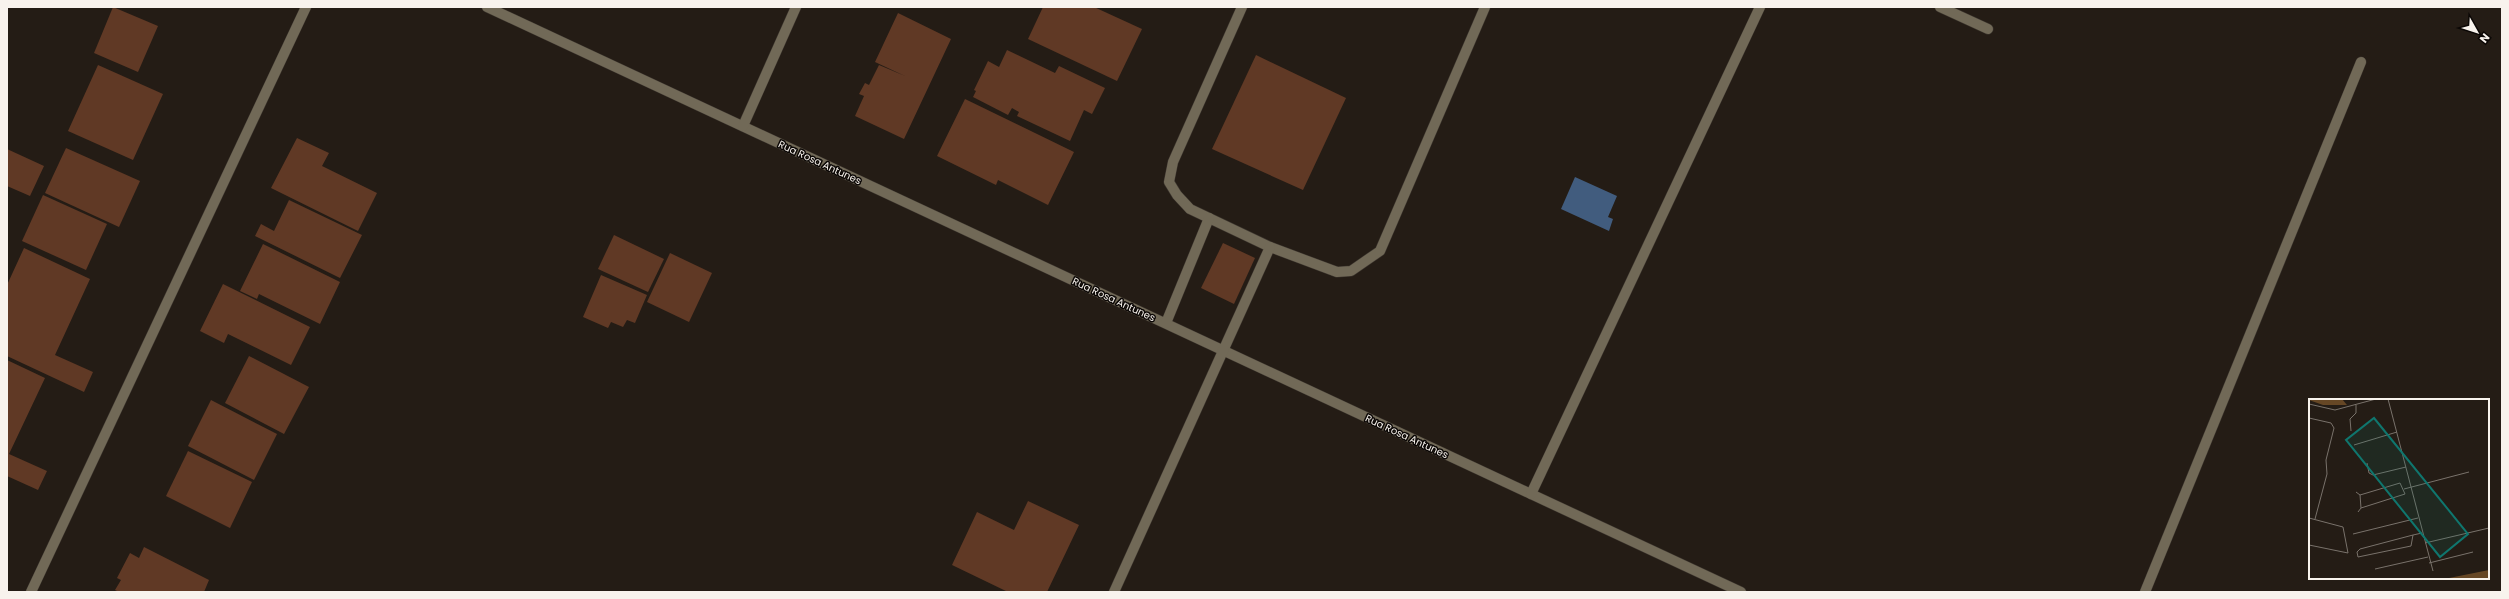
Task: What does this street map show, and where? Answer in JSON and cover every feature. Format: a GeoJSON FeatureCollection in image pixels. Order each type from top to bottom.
{"type":"FeatureCollection","features":[{"type":"Feature","properties":{"kind":"street"},"geometry":{"type":"LineString","coordinates":[[31,592],[306,7]]}},
{"type":"Feature","properties":{"kind":"street","name":"Rua Rosa Antunes"},"geometry":{"type":"LineString","coordinates":[[487,7],[499,10],[743,126],[1741,592]]}},
{"type":"Feature","properties":{"kind":"street"},"geometry":{"type":"LineString","coordinates":[[743,126],[796,7]]}},
{"type":"Feature","properties":{"kind":"street"},"geometry":{"type":"LineString","coordinates":[[1242,7],[1173,162],[1169,182],[1177,195],[1190,209],[1270,247],[1337,272],[1351,271],[1380,251],[1485,7]]}},
{"type":"Feature","properties":{"kind":"street"},"geometry":{"type":"LineString","coordinates":[[1531,494],[1760,7]]}},
{"type":"Feature","properties":{"kind":"street"},"geometry":{"type":"LineString","coordinates":[[1940,7],[1988,29]]}},
{"type":"Feature","properties":{"kind":"street"},"geometry":{"type":"LineString","coordinates":[[2145,592],[2361,62]]}},
{"type":"Feature","properties":{"kind":"street"},"geometry":{"type":"LineString","coordinates":[[1166,323],[1209,218]]}},
{"type":"Feature","properties":{"kind":"street"},"geometry":{"type":"LineString","coordinates":[[1114,592],[1270,247]]}},
{"type":"Feature","properties":{"kind":"water"},"geometry":{"type":"Polygon","coordinates":[[[1575,177],[1617,196],[1608,217],[1613,219],[1609,231],[1561,209],[1575,177]]]}},
{"type":"Feature","properties":{"kind":"building"},"geometry":{"type":"Polygon","coordinates":[[[113,7],[158,26],[138,72],[94,53],[113,7]]]}},
{"type":"Feature","properties":{"kind":"building"},"geometry":{"type":"Polygon","coordinates":[[[1043,7],[1094,7],[1142,29],[1117,81],[1028,39],[1043,7]]]}},
{"type":"Feature","properties":{"kind":"building"},"geometry":{"type":"Polygon","coordinates":[[[898,13],[951,39],[904,139],[855,116],[864,96],[859,94],[865,83],[869,85],[879,65],[905,76],[875,62],[898,13]]]}},
{"type":"Feature","properties":{"kind":"building"},"geometry":{"type":"Polygon","coordinates":[[[1007,50],[1055,73],[1059,66],[1105,88],[1092,114],[1084,110],[1070,141],[1017,116],[1019,112],[1012,108],[1008,115],[973,97],[976,91],[974,90],[988,61],[999,67],[1007,50]]]}},
{"type":"Feature","properties":{"kind":"building"},"geometry":{"type":"Polygon","coordinates":[[[1256,55],[1346,98],[1303,190],[1212,149],[1256,55]]]}},
{"type":"Feature","properties":{"kind":"building"},"geometry":{"type":"Polygon","coordinates":[[[98,65],[163,94],[133,160],[68,131],[98,65]]]}},
{"type":"Feature","properties":{"kind":"building"},"geometry":{"type":"Polygon","coordinates":[[[965,99],[1074,152],[1048,205],[998,180],[996,185],[937,156],[965,99]]]}},
{"type":"Feature","properties":{"kind":"building"},"geometry":{"type":"Polygon","coordinates":[[[297,138],[329,153],[322,166],[377,193],[358,231],[271,188],[297,138]]]}},
{"type":"Feature","properties":{"kind":"building"},"geometry":{"type":"Polygon","coordinates":[[[66,148],[140,181],[119,227],[45,193],[66,148]]]}},
{"type":"Feature","properties":{"kind":"building"},"geometry":{"type":"Polygon","coordinates":[[[7,149],[44,166],[30,196],[7,186],[7,149]]]}},
{"type":"Feature","properties":{"kind":"building"},"geometry":{"type":"Polygon","coordinates":[[[43,195],[107,224],[86,270],[22,241],[43,195]]]}},
{"type":"Feature","properties":{"kind":"building"},"geometry":{"type":"Polygon","coordinates":[[[289,200],[362,235],[340,278],[255,236],[261,224],[274,231],[289,200]]]}},
{"type":"Feature","properties":{"kind":"building"},"geometry":{"type":"Polygon","coordinates":[[[614,235],[664,259],[648,292],[598,269],[614,235]]]}},
{"type":"Feature","properties":{"kind":"building"},"geometry":{"type":"Polygon","coordinates":[[[1223,243],[1255,258],[1234,304],[1201,288],[1223,243]]]}},
{"type":"Feature","properties":{"kind":"building"},"geometry":{"type":"Polygon","coordinates":[[[263,244],[340,282],[320,324],[259,294],[257,299],[240,291],[263,244]]]}},
{"type":"Feature","properties":{"kind":"building"},"geometry":{"type":"Polygon","coordinates":[[[24,248],[90,279],[55,355],[93,372],[84,392],[7,356],[7,285],[24,248]]]}},
{"type":"Feature","properties":{"kind":"building"},"geometry":{"type":"Polygon","coordinates":[[[670,253],[712,273],[689,322],[647,302],[670,253]]]}},
{"type":"Feature","properties":{"kind":"building"},"geometry":{"type":"Polygon","coordinates":[[[601,275],[647,295],[635,323],[627,320],[623,327],[611,322],[608,328],[583,317],[601,275]]]}},
{"type":"Feature","properties":{"kind":"building"},"geometry":{"type":"Polygon","coordinates":[[[223,284],[310,327],[291,365],[228,334],[224,343],[200,331],[223,284]]]}},
{"type":"Feature","properties":{"kind":"building"},"geometry":{"type":"Polygon","coordinates":[[[249,356],[309,387],[284,434],[225,403],[249,356]]]}},
{"type":"Feature","properties":{"kind":"building"},"geometry":{"type":"Polygon","coordinates":[[[7,360],[45,378],[9,454],[47,471],[38,490],[7,476],[7,360]]]}},
{"type":"Feature","properties":{"kind":"building"},"geometry":{"type":"Polygon","coordinates":[[[211,400],[277,434],[254,480],[188,446],[211,400]]]}},
{"type":"Feature","properties":{"kind":"building"},"geometry":{"type":"Polygon","coordinates":[[[188,451],[252,482],[230,528],[166,496],[188,451]]]}},
{"type":"Feature","properties":{"kind":"building"},"geometry":{"type":"Polygon","coordinates":[[[1028,501],[1079,525],[1047,592],[1008,592],[952,565],[977,512],[1014,530],[1028,501]]]}},
{"type":"Feature","properties":{"kind":"building"},"geometry":{"type":"Polygon","coordinates":[[[144,547],[209,580],[204,592],[119,592],[115,590],[121,580],[117,578],[130,553],[139,558],[144,547]]]}}]}
